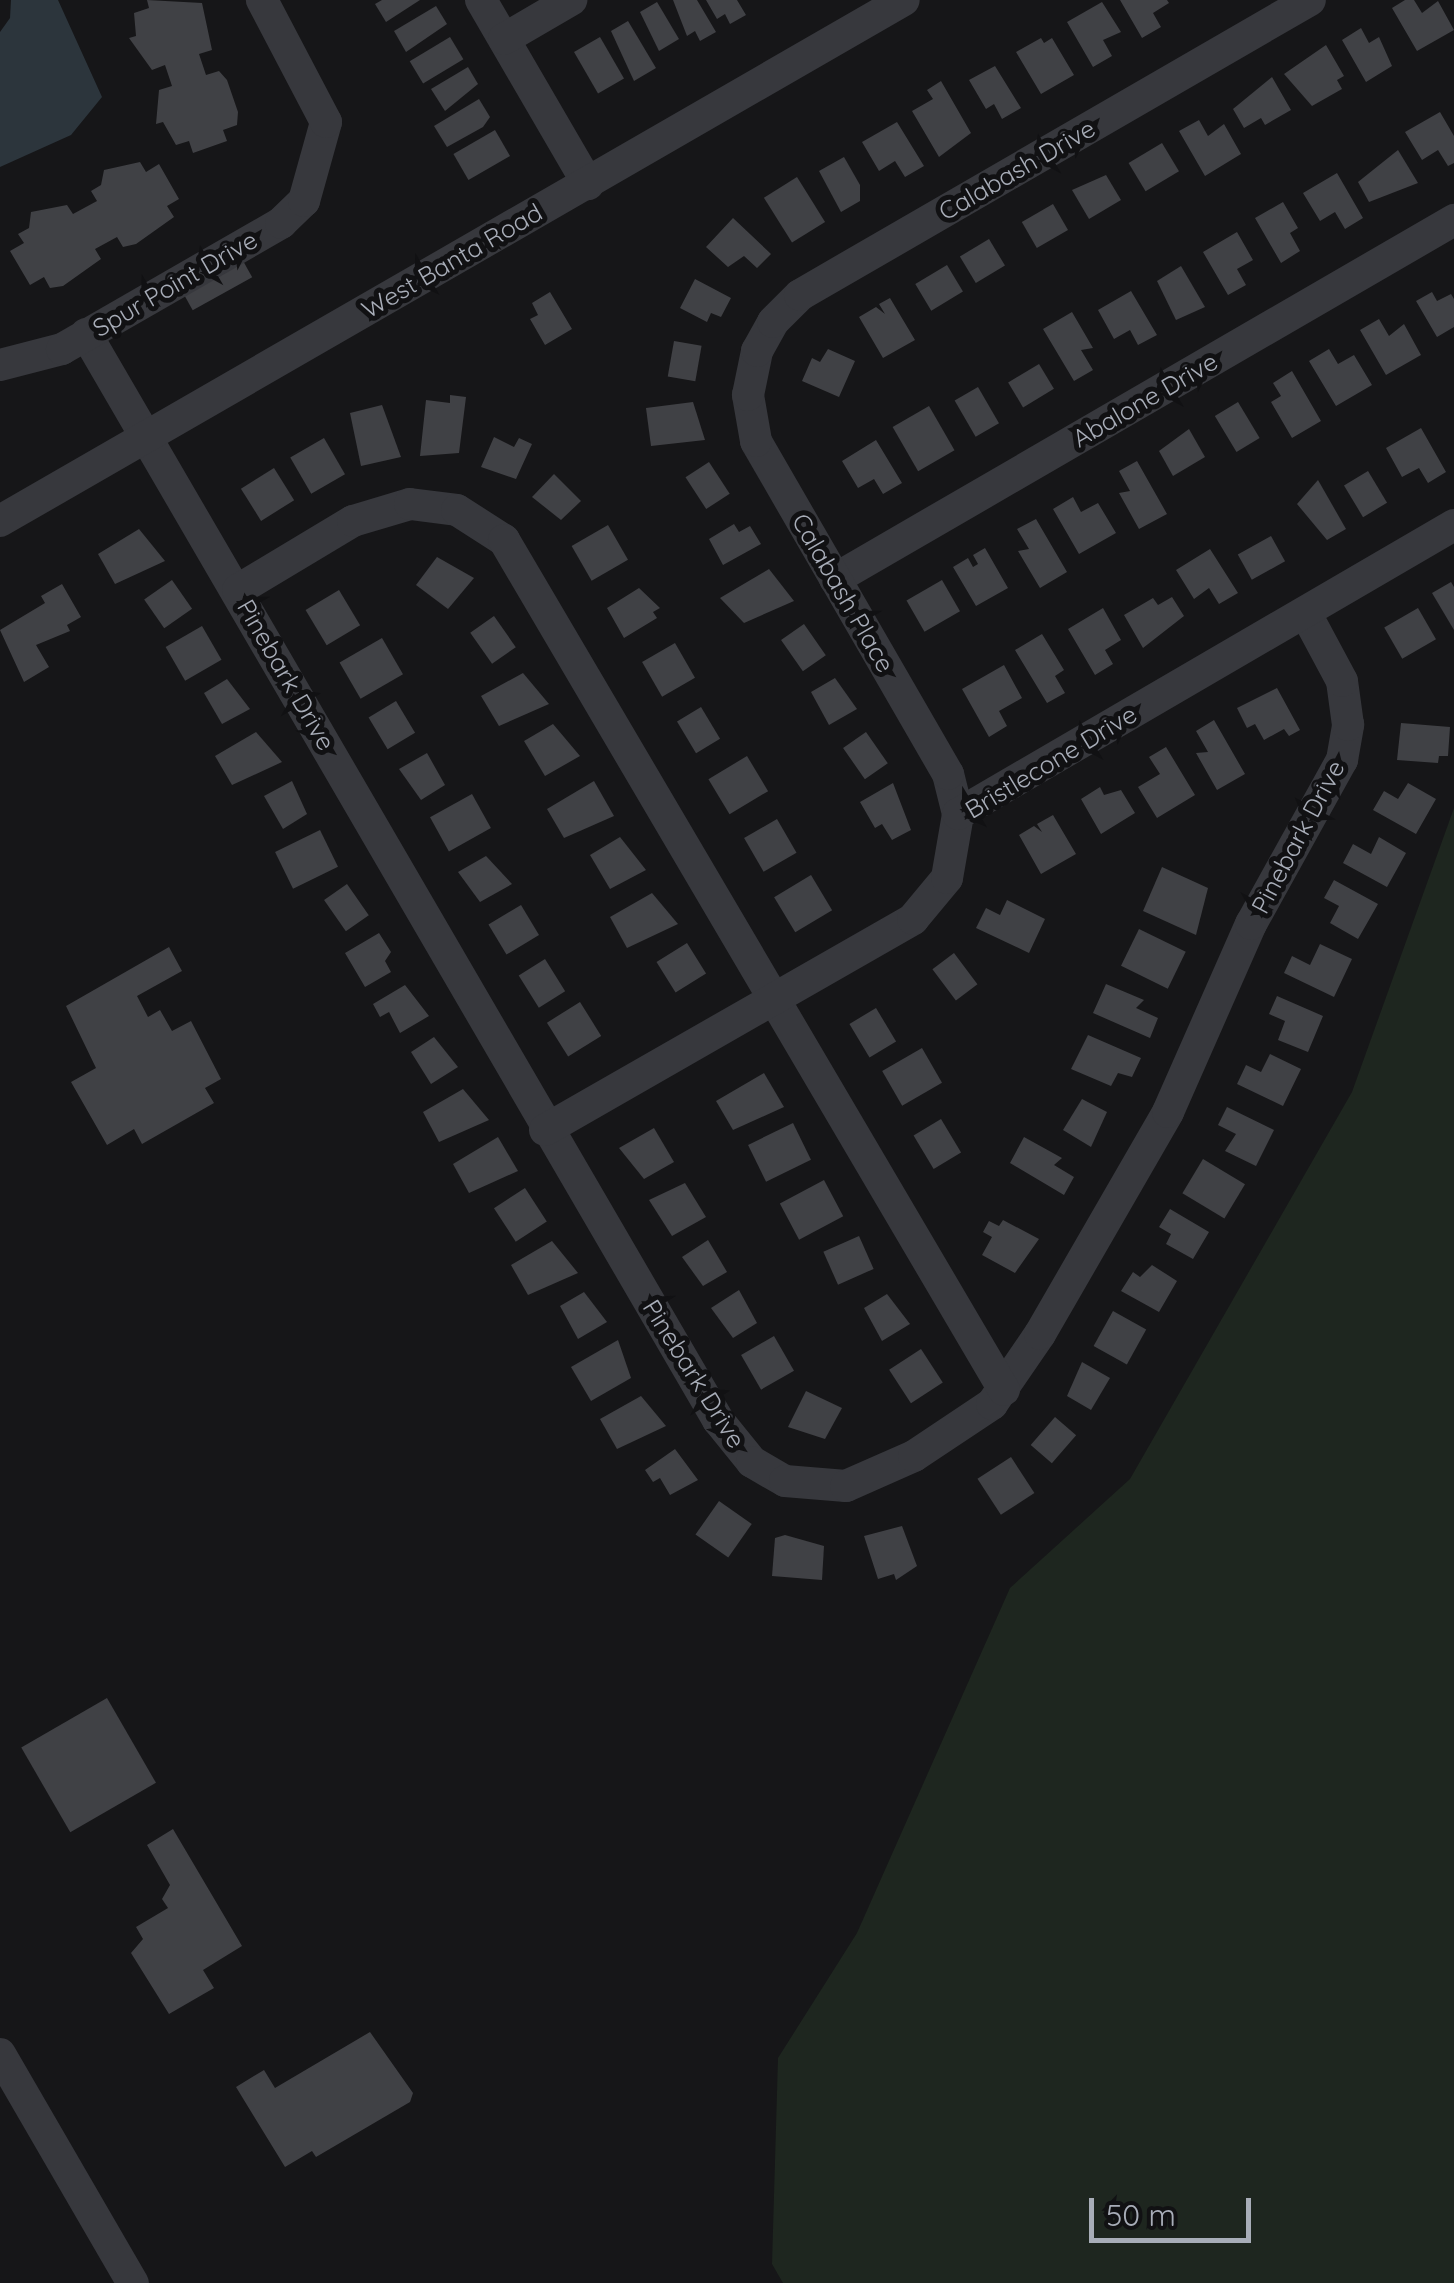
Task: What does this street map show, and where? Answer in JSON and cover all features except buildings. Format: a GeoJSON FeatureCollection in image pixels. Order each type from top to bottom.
{"type":"FeatureCollection","features":[{"type":"Feature","properties":{"kind":"street","name":"Spur Point Drive"},"geometry":{"type":"LineString","coordinates":[[0,365],[40,358],[294,214],[325,135],[322,108],[262,0]]}},
{"type":"Feature","properties":{"kind":"street"},"geometry":{"type":"LineString","coordinates":[[481,0],[588,184]]}},
{"type":"Feature","properties":{"kind":"street"},"geometry":{"type":"LineString","coordinates":[[504,39],[571,0]]}},
{"type":"Feature","properties":{"kind":"street","name":"West Banta Road"},"geometry":{"type":"LineString","coordinates":[[0,521],[904,0]]}},
{"type":"Feature","properties":{"kind":"street","name":"Calabash Drive"},"geometry":{"type":"LineString","coordinates":[[752,367],[773,322],[800,295],[1310,0]]}},
{"type":"Feature","properties":{"kind":"street","name":"Abalone Drive"},"geometry":{"type":"LineString","coordinates":[[835,580],[1454,220]]}},
{"type":"Feature","properties":{"kind":"street","name":"Pinebark Drive"},"geometry":{"type":"LineString","coordinates":[[86,334],[238,590],[545,1130],[728,1435],[770,1473],[831,1488],[867,1480],[964,1426],[1004,1390],[1168,1112],[1252,924],[1342,760],[1348,708],[1342,681],[1305,612]]}},
{"type":"Feature","properties":{"kind":"street","name":"Calabash Place"},"geometry":{"type":"LineString","coordinates":[[752,367],[748,404],[756,441],[948,774],[958,814]]}},
{"type":"Feature","properties":{"kind":"street"},"geometry":{"type":"LineString","coordinates":[[238,590],[353,522],[393,508],[434,504],[483,521],[512,548],[1004,1390]]}},
{"type":"Feature","properties":{"kind":"street","name":"Bristlecone Drive"},"geometry":{"type":"LineString","coordinates":[[545,1130],[777,1000],[927,908],[956,852],[958,814],[1454,525]]}},
{"type":"Feature","properties":{"kind":"street"},"geometry":{"type":"LineString","coordinates":[[0,2054],[133,2283]]}},
{"type":"Feature","properties":{"kind":"shaded area"},"geometry":{"type":"Polygon","coordinates":[[[11,0],[58,0],[102,97],[71,135],[0,167],[0,32],[10,18],[11,0]]]}},
{"type":"Feature","properties":{"kind":"shaded area"},"geometry":{"type":"Polygon","coordinates":[[[1454,808],[1454,2283],[783,2283],[772,2264],[778,2058],[857,1933],[1010,1588],[1130,1479],[1352,1092],[1454,808]]]}}]}
